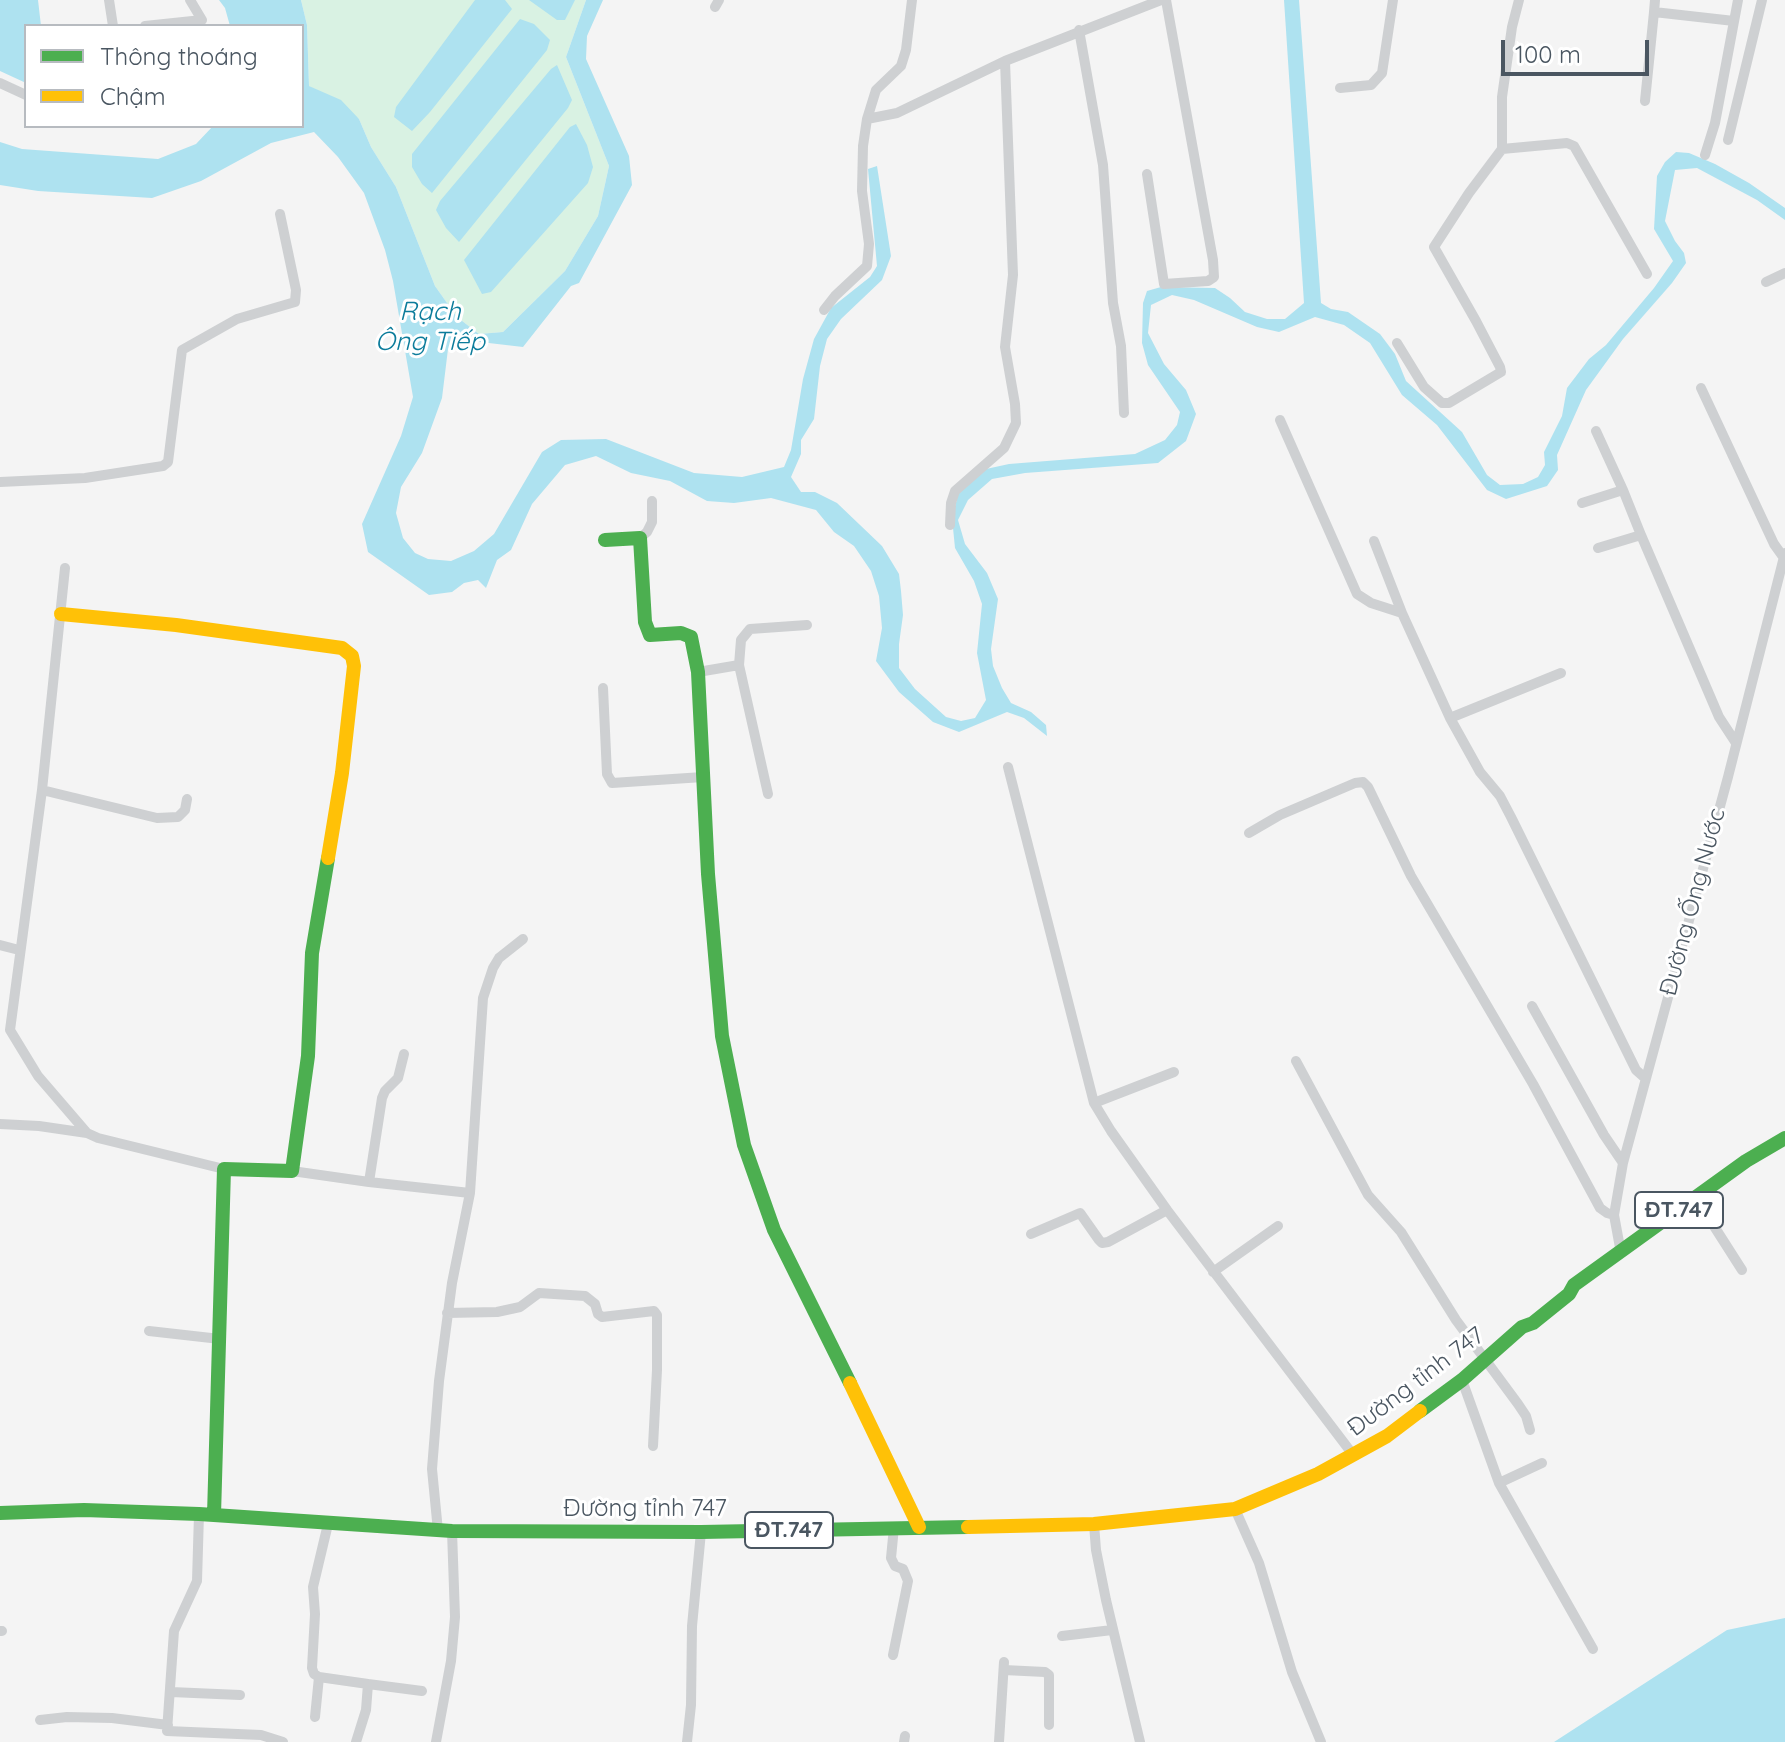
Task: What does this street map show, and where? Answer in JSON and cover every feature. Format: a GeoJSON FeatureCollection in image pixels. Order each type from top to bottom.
{"type":"FeatureCollection","features":[{"type":"Feature","properties":{"kind":"street"},"geometry":{"type":"LineString","coordinates":[[109,0],[113,24]]}},
{"type":"Feature","properties":{"kind":"street"},"geometry":{"type":"LineString","coordinates":[[164,24],[202,20],[190,0]]}},
{"type":"Feature","properties":{"kind":"street"},"geometry":{"type":"LineString","coordinates":[[824,310],[867,266],[869,244],[862,191],[867,119],[876,90],[901,66],[912,0]]}},
{"type":"Feature","properties":{"kind":"street"},"geometry":{"type":"LineString","coordinates":[[867,119],[897,113],[1005,61],[1163,0],[1213,260],[1214,277],[1208,281],[1164,284],[1147,174]]}},
{"type":"Feature","properties":{"kind":"street"},"geometry":{"type":"LineString","coordinates":[[1340,88],[1371,85],[1382,73],[1393,0]]}},
{"type":"Feature","properties":{"kind":"street"},"geometry":{"type":"LineString","coordinates":[[1397,343],[1424,387],[1442,403],[1449,403],[1501,372],[1434,247],[1502,149],[1502,97],[1519,0]]}},
{"type":"Feature","properties":{"kind":"street"},"geometry":{"type":"LineString","coordinates":[[1705,155],[1715,123],[1738,0]]}},
{"type":"Feature","properties":{"kind":"street"},"geometry":{"type":"LineString","coordinates":[[1728,140],[1762,0]]}},
{"type":"Feature","properties":{"kind":"street"},"geometry":{"type":"LineString","coordinates":[[1645,101],[1655,6],[1734,21]]}},
{"type":"Feature","properties":{"kind":"street"},"geometry":{"type":"LineString","coordinates":[[1079,30],[1103,165],[1113,303],[1121,346],[1124,413]]}},
{"type":"Feature","properties":{"kind":"street"},"geometry":{"type":"LineString","coordinates":[[950,525],[955,491],[1004,448],[1016,423],[1005,347],[1013,275],[1005,61]]}},
{"type":"Feature","properties":{"kind":"street"},"geometry":{"type":"LineString","coordinates":[[0,83],[24,94]]}},
{"type":"Feature","properties":{"kind":"street"},"geometry":{"type":"LineString","coordinates":[[1502,149],[1567,143],[1574,146],[1647,274]]}},
{"type":"Feature","properties":{"kind":"street"},"geometry":{"type":"LineString","coordinates":[[0,482],[85,478],[163,466],[168,462],[182,350],[237,319],[295,302],[296,290],[280,214]]}},
{"type":"Feature","properties":{"kind":"street"},"geometry":{"type":"LineString","coordinates":[[1766,282],[1785,273]]}},
{"type":"Feature","properties":{"kind":"street"},"geometry":{"type":"LineString","coordinates":[[1701,388],[1774,544],[1784,556]]}},
{"type":"Feature","properties":{"kind":"street"},"geometry":{"type":"LineString","coordinates":[[1280,420],[1357,594],[1371,603],[1402,613]]}},
{"type":"Feature","properties":{"kind":"street"},"geometry":{"type":"LineString","coordinates":[[1596,431],[1719,717],[1736,743]]}},
{"type":"Feature","properties":{"kind":"street"},"geometry":{"type":"LineString","coordinates":[[1582,503],[1623,490]]}},
{"type":"Feature","properties":{"kind":"street"},"geometry":{"type":"LineString","coordinates":[[605,540],[640,538],[652,522],[652,501]]}},
{"type":"Feature","properties":{"kind":"street"},"geometry":{"type":"LineString","coordinates":[[1598,548],[1641,535]]}},
{"type":"Feature","properties":{"kind":"street"},"geometry":{"type":"LineString","coordinates":[[640,538],[647,631],[655,636],[687,634],[691,637],[698,672],[708,874],[722,1036],[744,1145],[774,1230],[919,1527]]}},
{"type":"Feature","properties":{"kind":"street"},"geometry":{"type":"LineString","coordinates":[[1374,541],[1402,613],[1450,718],[1480,772],[1500,796],[1636,1070],[1645,1078]]}},
{"type":"Feature","properties":{"kind":"street","name":"Đường Ống Nước"},"geometry":{"type":"LineString","coordinates":[[1621,1253],[1614,1215],[1623,1163],[1784,556]]}},
{"type":"Feature","properties":{"kind":"street"},"geometry":{"type":"LineString","coordinates":[[65,568],[42,790],[11,1015],[12,1036],[38,1076],[87,1133]]}},
{"type":"Feature","properties":{"kind":"street"},"geometry":{"type":"LineString","coordinates":[[61,614],[176,625],[342,648],[352,656],[353,687],[342,773],[312,953],[308,1056],[292,1171]]}},
{"type":"Feature","properties":{"kind":"street"},"geometry":{"type":"LineString","coordinates":[[768,794],[739,665],[741,640],[750,629],[807,625]]}},
{"type":"Feature","properties":{"kind":"street"},"geometry":{"type":"LineString","coordinates":[[698,672],[739,665]]}},
{"type":"Feature","properties":{"kind":"street"},"geometry":{"type":"LineString","coordinates":[[1450,718],[1561,673]]}},
{"type":"Feature","properties":{"kind":"street"},"geometry":{"type":"LineString","coordinates":[[603,688],[607,774],[612,783],[703,777]]}},
{"type":"Feature","properties":{"kind":"street"},"geometry":{"type":"LineString","coordinates":[[1008,767],[1094,1103],[1167,1210],[1354,1456]]}},
{"type":"Feature","properties":{"kind":"street"},"geometry":{"type":"LineString","coordinates":[[1249,833],[1280,815],[1355,783],[1363,782],[1368,787],[1411,876],[1533,1084],[1600,1208],[1614,1215]]}},
{"type":"Feature","properties":{"kind":"street"},"geometry":{"type":"LineString","coordinates":[[42,790],[157,818],[178,817],[185,810],[187,799]]}},
{"type":"Feature","properties":{"kind":"street"},"geometry":{"type":"LineString","coordinates":[[436,1742],[451,1661],[455,1617],[445,1531],[432,1469],[447,1313],[470,1193],[483,998],[499,958],[523,939]]}},
{"type":"Feature","properties":{"kind":"street"},"geometry":{"type":"LineString","coordinates":[[0,945],[19,950]]}},
{"type":"Feature","properties":{"kind":"street"},"geometry":{"type":"LineString","coordinates":[[1532,1006],[1623,1163]]}},
{"type":"Feature","properties":{"kind":"street"},"geometry":{"type":"LineString","coordinates":[[369,1182],[382,1098],[398,1078],[404,1054]]}},
{"type":"Feature","properties":{"kind":"street"},"geometry":{"type":"LineString","coordinates":[[1296,1061],[1368,1195],[1401,1232],[1456,1320],[1526,1416],[1530,1430]]}},
{"type":"Feature","properties":{"kind":"street"},"geometry":{"type":"LineString","coordinates":[[1094,1103],[1174,1072]]}},
{"type":"Feature","properties":{"kind":"street"},"geometry":{"type":"LineString","coordinates":[[0,1124],[87,1133],[224,1169],[292,1171],[470,1193]]}},
{"type":"Feature","properties":{"kind":"street","name":"Đường tỉnh 747"},"geometry":{"type":"LineString","coordinates":[[0,1513],[84,1510],[207,1514],[445,1531],[701,1532],[1094,1524],[1235,1509],[1274,1495],[1354,1456],[1387,1436],[1462,1380],[1522,1327],[1524,1316],[1562,1285],[1574,1285],[1785,1138]]}},
{"type":"Feature","properties":{"kind":"street"},"geometry":{"type":"LineString","coordinates":[[224,1169],[220,1339],[207,1514],[197,1581],[174,1631],[167,1731],[283,1742]]}},
{"type":"Feature","properties":{"kind":"street"},"geometry":{"type":"LineString","coordinates":[[1696,1198],[1742,1270]]}},
{"type":"Feature","properties":{"kind":"street"},"geometry":{"type":"LineString","coordinates":[[1031,1234],[1080,1213],[1099,1240],[1108,1242],[1167,1210]]}},
{"type":"Feature","properties":{"kind":"street"},"geometry":{"type":"LineString","coordinates":[[1213,1272],[1278,1226]]}},
{"type":"Feature","properties":{"kind":"street"},"geometry":{"type":"LineString","coordinates":[[447,1313],[497,1312],[520,1307],[539,1293],[585,1296],[595,1304],[602,1317],[654,1311],[657,1315],[657,1370],[653,1446]]}},
{"type":"Feature","properties":{"kind":"street"},"geometry":{"type":"LineString","coordinates":[[149,1331],[220,1339]]}},
{"type":"Feature","properties":{"kind":"street"},"geometry":{"type":"LineString","coordinates":[[1462,1380],[1499,1483],[1593,1649]]}},
{"type":"Feature","properties":{"kind":"street"},"geometry":{"type":"LineString","coordinates":[[1499,1483],[1542,1463]]}},
{"type":"Feature","properties":{"kind":"street"},"geometry":{"type":"LineString","coordinates":[[1235,1509],[1259,1563],[1292,1672],[1321,1742]]}},
{"type":"Feature","properties":{"kind":"street"},"geometry":{"type":"LineString","coordinates":[[328,1524],[313,1587],[314,1674],[422,1691]]}},
{"type":"Feature","properties":{"kind":"street"},"geometry":{"type":"LineString","coordinates":[[1094,1524],[1112,1630],[1140,1742]]}},
{"type":"Feature","properties":{"kind":"street"},"geometry":{"type":"LineString","coordinates":[[893,1655],[908,1581],[903,1569],[895,1566],[891,1558],[894,1527]]}},
{"type":"Feature","properties":{"kind":"street"},"geometry":{"type":"LineString","coordinates":[[687,1742],[691,1705],[692,1626],[701,1532]]}},
{"type":"Feature","properties":{"kind":"street"},"geometry":{"type":"LineString","coordinates":[[1062,1636],[1112,1630]]}},
{"type":"Feature","properties":{"kind":"street"},"geometry":{"type":"LineString","coordinates":[[999,1742],[1004,1666],[1049,1675],[1049,1725]]}},
{"type":"Feature","properties":{"kind":"street"},"geometry":{"type":"LineString","coordinates":[[315,1717],[319,1677]]}},
{"type":"Feature","properties":{"kind":"street"},"geometry":{"type":"LineString","coordinates":[[356,1742],[366,1710],[368,1684]]}},
{"type":"Feature","properties":{"kind":"street"},"geometry":{"type":"LineString","coordinates":[[171,1692],[240,1695]]}},
{"type":"Feature","properties":{"kind":"street"},"geometry":{"type":"LineString","coordinates":[[40,1720],[112,1718],[168,1725]]}},
{"type":"Feature","properties":{"kind":"green space"},"geometry":{"type":"Polygon","coordinates":[[[301,0],[586,0],[566,57],[609,166],[598,216],[565,271],[503,332],[479,334],[457,317],[435,286],[396,187],[371,147],[359,119],[309,86],[307,25],[301,0]]]}},
{"type":"Feature","properties":{"kind":"water"},"geometry":{"type":"Polygon","coordinates":[[[0,0],[38,0],[41,24],[24,24],[24,82],[0,71],[0,0]]]}},
{"type":"Feature","properties":{"kind":"water","name":"Rạch Ông Tiếp"},"geometry":{"type":"Polygon","coordinates":[[[219,0],[301,0],[307,25],[309,86],[341,100],[359,119],[371,147],[396,187],[435,286],[457,317],[479,334],[503,332],[565,271],[598,216],[609,166],[566,57],[586,0],[603,0],[587,36],[586,59],[629,156],[632,185],[579,283],[571,286],[523,347],[463,340],[448,349],[442,398],[422,453],[401,487],[396,513],[403,538],[415,553],[428,559],[451,561],[474,551],[494,534],[542,452],[561,440],[606,439],[694,473],[742,477],[784,467],[791,450],[803,379],[814,339],[831,308],[870,277],[877,266],[868,169],[877,166],[891,256],[882,280],[841,319],[827,339],[820,366],[814,419],[801,440],[801,454],[791,477],[801,492],[815,492],[837,503],[882,546],[899,574],[903,615],[899,668],[915,689],[946,717],[961,721],[975,718],[986,700],[977,653],[982,604],[974,581],[955,548],[952,518],[959,491],[986,469],[1009,464],[1135,454],[1165,440],[1177,425],[1180,412],[1148,365],[1142,343],[1143,303],[1147,291],[1161,287],[1215,288],[1245,312],[1267,319],[1285,319],[1304,303],[1284,0],[1299,0],[1321,303],[1331,309],[1348,312],[1380,334],[1395,354],[1406,381],[1462,432],[1487,475],[1500,485],[1523,484],[1538,477],[1545,465],[1544,452],[1562,416],[1567,388],[1589,359],[1606,345],[1654,288],[1673,261],[1654,229],[1657,176],[1665,162],[1676,152],[1689,153],[1715,164],[1785,208],[1785,220],[1757,200],[1697,168],[1675,170],[1665,221],[1684,253],[1686,263],[1623,339],[1586,390],[1557,455],[1558,470],[1547,486],[1506,499],[1487,490],[1437,425],[1402,395],[1370,343],[1344,325],[1315,317],[1279,332],[1257,327],[1194,300],[1172,295],[1151,305],[1148,333],[1164,364],[1186,390],[1196,414],[1186,441],[1158,463],[1025,473],[992,479],[968,500],[958,520],[965,544],[987,573],[998,599],[991,649],[993,666],[1002,688],[1011,703],[1031,712],[1046,725],[1047,736],[1024,718],[1007,712],[959,732],[933,722],[899,692],[876,661],[882,628],[879,596],[871,571],[854,546],[834,532],[816,510],[771,498],[734,503],[707,501],[670,481],[631,473],[596,456],[565,465],[532,504],[511,550],[497,560],[486,588],[478,580],[464,583],[452,592],[429,595],[368,552],[362,524],[401,436],[413,397],[393,281],[364,193],[338,157],[314,132],[271,143],[201,181],[152,198],[38,191],[0,185],[0,142],[22,149],[158,159],[196,144],[211,128],[304,128],[304,24],[229,24],[219,0]]]}},
{"type":"Feature","properties":{"kind":"water"},"geometry":{"type":"Polygon","coordinates":[[[475,0],[505,0],[512,9],[412,131],[394,117],[396,107],[475,0]]]}},
{"type":"Feature","properties":{"kind":"water"},"geometry":{"type":"Polygon","coordinates":[[[529,0],[575,0],[565,20],[557,20],[529,0]]]}},
{"type":"Feature","properties":{"kind":"water"},"geometry":{"type":"Polygon","coordinates":[[[520,19],[534,24],[550,40],[547,50],[432,193],[422,184],[412,167],[412,154],[520,19]]]}},
{"type":"Feature","properties":{"kind":"water"},"geometry":{"type":"Polygon","coordinates":[[[557,65],[572,100],[568,108],[459,242],[436,210],[440,201],[557,65]]]}},
{"type":"Feature","properties":{"kind":"water"},"geometry":{"type":"Polygon","coordinates":[[[576,124],[587,145],[593,167],[588,183],[491,292],[482,294],[464,260],[570,127],[576,124]]]}},
{"type":"Feature","properties":{"kind":"water"},"geometry":{"type":"Polygon","coordinates":[[[1785,1618],[1785,1742],[1554,1742],[1727,1630],[1785,1618]]]}},
{"type":"Feature","properties":{"kind":"traffic: fast"},"geometry":{"type":"LineString","coordinates":[[605,540],[640,538],[645,622],[650,635],[681,633],[691,637],[698,672],[708,874],[722,1036],[744,1145],[774,1230],[850,1383]]}},
{"type":"Feature","properties":{"kind":"traffic: fast"},"geometry":{"type":"LineString","coordinates":[[214,1515],[224,1169],[292,1171],[308,1056],[312,953],[328,858]]}},
{"type":"Feature","properties":{"kind":"traffic: fast"},"geometry":{"type":"LineString","coordinates":[[1420,1411],[1462,1380],[1522,1327],[1533,1323],[1569,1294],[1574,1285],[1746,1161],[1785,1138]]}},
{"type":"Feature","properties":{"kind":"traffic: fast"},"geometry":{"type":"LineString","coordinates":[[0,1513],[84,1510],[199,1514],[452,1531],[701,1532],[968,1527]]}},
{"type":"Feature","properties":{"kind":"traffic: slow"},"geometry":{"type":"LineString","coordinates":[[61,614],[176,625],[342,648],[352,656],[354,666],[342,773],[328,858]]}},
{"type":"Feature","properties":{"kind":"traffic: slow"},"geometry":{"type":"LineString","coordinates":[[850,1383],[919,1527]]}},
{"type":"Feature","properties":{"kind":"traffic: slow"},"geometry":{"type":"LineString","coordinates":[[968,1527],[1094,1524],[1235,1509],[1318,1474],[1387,1436],[1420,1411]]}}]}
